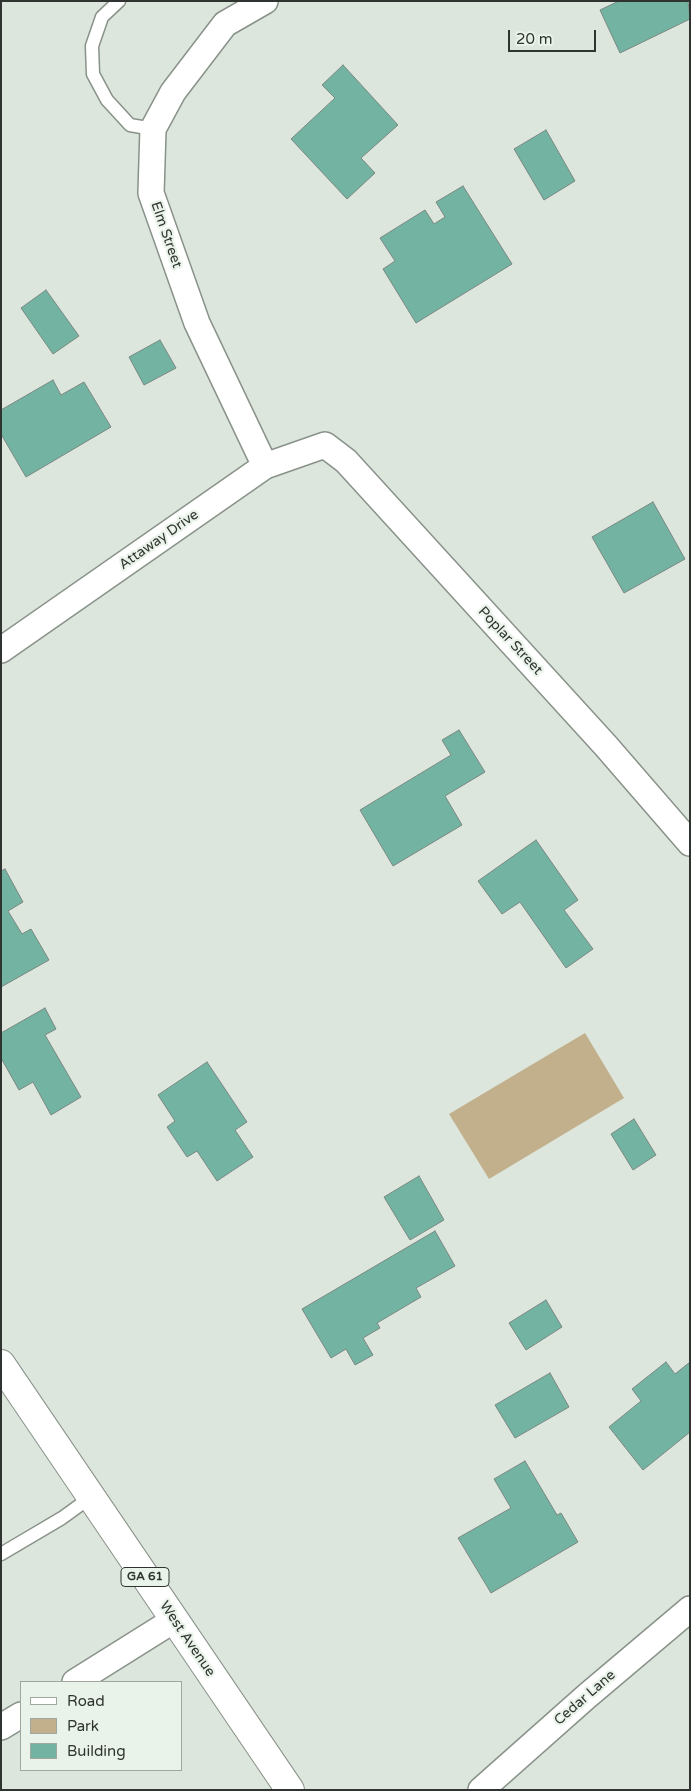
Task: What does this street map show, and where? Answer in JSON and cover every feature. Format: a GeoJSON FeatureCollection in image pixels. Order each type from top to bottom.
{"type":"FeatureCollection","features":[{"type":"Feature","properties":{"kind":"main road","name":"West Avenue"},"geometry":{"type":"LineString","coordinates":[[1,1364],[290,1790]]}},
{"type":"Feature","properties":{"kind":"street","name":"Elm Street"},"geometry":{"type":"LineString","coordinates":[[265,1],[225,24],[173,92],[153,129],[151,193],[197,323],[265,466]]}},
{"type":"Feature","properties":{"kind":"street","name":"Attaway Drive"},"geometry":{"type":"LineString","coordinates":[[1,650],[265,466],[325,445]]}},
{"type":"Feature","properties":{"kind":"street","name":"Poplar Street"},"geometry":{"type":"LineString","coordinates":[[325,445],[346,461],[606,746],[690,843]]}},
{"type":"Feature","properties":{"kind":"street","name":"Cedar Lane"},"geometry":{"type":"LineString","coordinates":[[481,1790],[586,1696],[690,1609]]}},
{"type":"Feature","properties":{"kind":"street"},"geometry":{"type":"LineString","coordinates":[[77,1681],[174,1620]]}},
{"type":"Feature","properties":{"kind":"street"},"geometry":{"type":"LineString","coordinates":[[1,1727],[20,1716]]}},
{"type":"Feature","properties":{"kind":"lane"},"geometry":{"type":"LineString","coordinates":[[119,1],[102,17],[92,46],[93,74],[107,100],[130,126],[153,129]]}},
{"type":"Feature","properties":{"kind":"lane"},"geometry":{"type":"LineString","coordinates":[[1,1554],[62,1518],[91,1497]]}},
{"type":"Feature","properties":{"kind":"green space"},"geometry":{"type":"Polygon","coordinates":[[[585,1033],[624,1098],[489,1179],[449,1114],[585,1033]]]}},
{"type":"Feature","properties":{"kind":"building"},"geometry":{"type":"Polygon","coordinates":[[[619,1],[688,1],[690,19],[620,53],[600,10],[619,1]]]}},
{"type":"Feature","properties":{"kind":"building"},"geometry":{"type":"Polygon","coordinates":[[[343,65],[398,125],[361,158],[375,173],[347,199],[291,139],[335,98],[322,85],[343,65]]]}},
{"type":"Feature","properties":{"kind":"building"},"geometry":{"type":"Polygon","coordinates":[[[546,130],[575,181],[544,200],[514,149],[546,130]]]}},
{"type":"Feature","properties":{"kind":"building"},"geometry":{"type":"Polygon","coordinates":[[[463,186],[512,264],[416,323],[383,269],[395,261],[380,238],[425,210],[434,224],[445,217],[436,202],[463,186]]]}},
{"type":"Feature","properties":{"kind":"building"},"geometry":{"type":"Polygon","coordinates":[[[46,290],[79,336],[53,354],[21,308],[46,290]]]}},
{"type":"Feature","properties":{"kind":"building"},"geometry":{"type":"Polygon","coordinates":[[[160,340],[176,368],[144,385],[129,357],[160,340]]]}},
{"type":"Feature","properties":{"kind":"building"},"geometry":{"type":"Polygon","coordinates":[[[53,380],[61,395],[84,382],[111,427],[26,477],[1,434],[1,410],[53,380]]]}},
{"type":"Feature","properties":{"kind":"building"},"geometry":{"type":"Polygon","coordinates":[[[653,502],[685,559],[624,593],[592,537],[653,502]]]}},
{"type":"Feature","properties":{"kind":"building"},"geometry":{"type":"Polygon","coordinates":[[[459,730],[485,772],[445,796],[462,825],[393,866],[360,810],[451,755],[442,740],[459,730]]]}},
{"type":"Feature","properties":{"kind":"building"},"geometry":{"type":"Polygon","coordinates":[[[536,840],[578,900],[564,910],[593,949],[566,968],[520,902],[502,914],[478,881],[536,840]]]}},
{"type":"Feature","properties":{"kind":"building"},"geometry":{"type":"Polygon","coordinates":[[[5,869],[23,902],[8,911],[22,934],[31,929],[49,960],[1,987],[1,871],[5,869]]]}},
{"type":"Feature","properties":{"kind":"building"},"geometry":{"type":"Polygon","coordinates":[[[45,1008],[56,1029],[45,1035],[81,1097],[51,1115],[33,1082],[19,1090],[1,1058],[1,1033],[45,1008]]]}},
{"type":"Feature","properties":{"kind":"building"},"geometry":{"type":"Polygon","coordinates":[[[207,1062],[247,1122],[235,1130],[253,1157],[217,1181],[197,1151],[187,1157],[167,1127],[175,1121],[158,1095],[207,1062]]]}},
{"type":"Feature","properties":{"kind":"building"},"geometry":{"type":"Polygon","coordinates":[[[634,1119],[656,1155],[633,1170],[611,1134],[634,1119]]]}},
{"type":"Feature","properties":{"kind":"building"},"geometry":{"type":"Polygon","coordinates":[[[419,1176],[444,1220],[410,1240],[384,1197],[419,1176]]]}},
{"type":"Feature","properties":{"kind":"building"},"geometry":{"type":"Polygon","coordinates":[[[435,1231],[455,1266],[416,1288],[421,1297],[377,1323],[380,1328],[363,1338],[373,1355],[355,1365],[346,1349],[331,1358],[302,1309],[435,1231]]]}},
{"type":"Feature","properties":{"kind":"building"},"geometry":{"type":"Polygon","coordinates":[[[546,1300],[562,1327],[526,1350],[509,1323],[546,1300]]]}},
{"type":"Feature","properties":{"kind":"building"},"geometry":{"type":"Polygon","coordinates":[[[666,1362],[675,1374],[690,1362],[690,1432],[643,1470],[609,1427],[641,1401],[632,1389],[666,1362]]]}},
{"type":"Feature","properties":{"kind":"building"},"geometry":{"type":"Polygon","coordinates":[[[550,1373],[569,1407],[515,1438],[495,1405],[550,1373]]]}},
{"type":"Feature","properties":{"kind":"building"},"geometry":{"type":"Polygon","coordinates":[[[525,1461],[557,1515],[561,1513],[578,1542],[491,1593],[458,1538],[511,1508],[494,1479],[525,1461]]]}}]}
